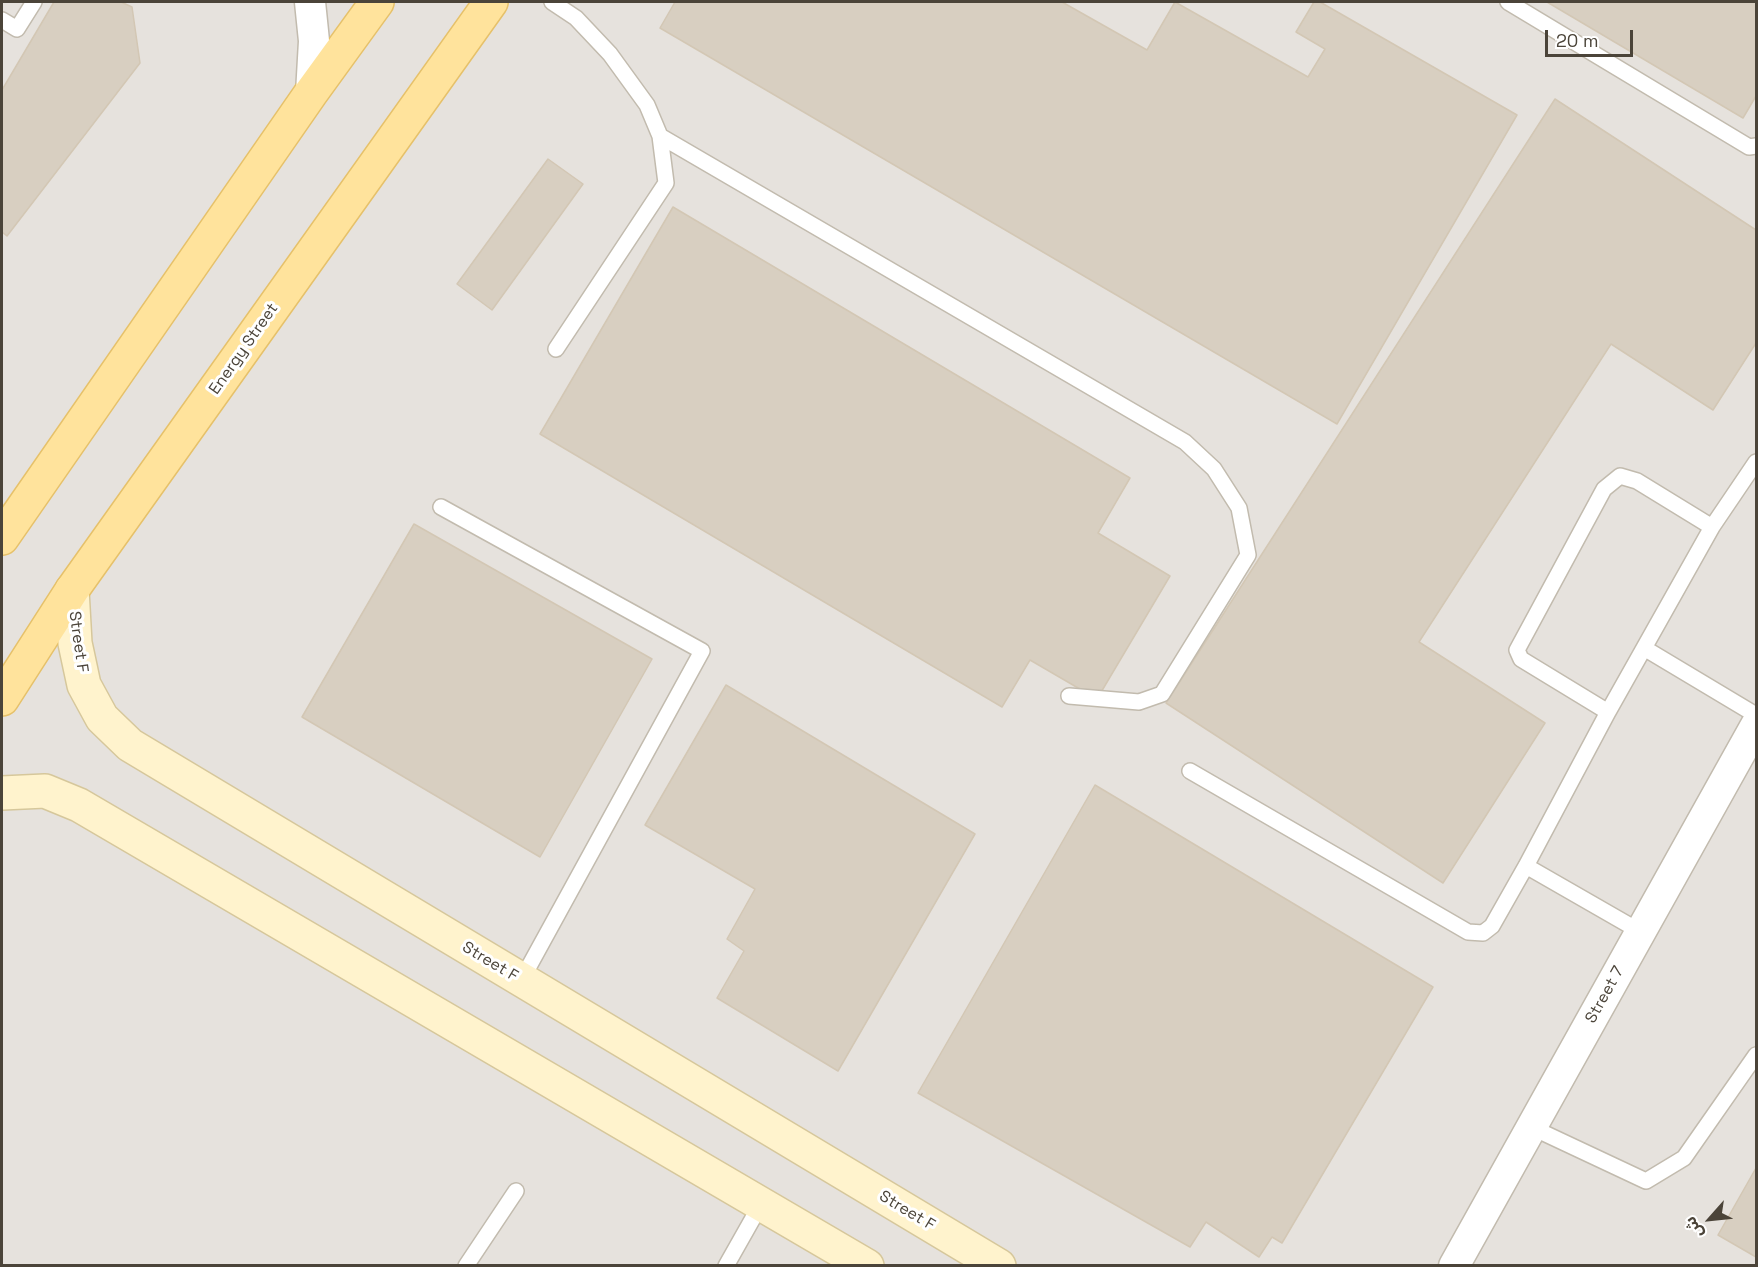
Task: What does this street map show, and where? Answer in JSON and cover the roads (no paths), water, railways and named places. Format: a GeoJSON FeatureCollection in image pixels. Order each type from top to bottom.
{"type":"FeatureCollection","features":[{"type":"Feature","properties":{"kind":"main road"},"geometry":{"type":"LineString","coordinates":[[2,538],[311,93],[377,2]]}},
{"type":"Feature","properties":{"kind":"main road","name":"Energy Street"},"geometry":{"type":"LineString","coordinates":[[2,699],[72,590],[491,2]]}},
{"type":"Feature","properties":{"kind":"street"},"geometry":{"type":"LineString","coordinates":[[310,2],[314,41],[311,93]]}},
{"type":"Feature","properties":{"kind":"street","name":"Street F"},"geometry":{"type":"LineString","coordinates":[[72,590],[75,643],[84,685],[102,718],[130,746],[999,1266]]}},
{"type":"Feature","properties":{"kind":"street","name":"Street 7"},"geometry":{"type":"LineString","coordinates":[[1454,1266],[1756,725]]}},
{"type":"Feature","properties":{"kind":"street"},"geometry":{"type":"LineString","coordinates":[[2,793],[45,791],[79,805],[867,1266]]}},
{"type":"Feature","properties":{"kind":"lane"},"geometry":{"type":"LineString","coordinates":[[2,20],[17,29],[34,2]]}},
{"type":"Feature","properties":{"kind":"lane"},"geometry":{"type":"LineString","coordinates":[[552,2],[576,18],[610,54],[647,105],[660,136],[666,183],[556,349]]}},
{"type":"Feature","properties":{"kind":"lane"},"geometry":{"type":"LineString","coordinates":[[1508,2],[1749,147],[1756,146]]}},
{"type":"Feature","properties":{"kind":"lane"},"geometry":{"type":"LineString","coordinates":[[660,136],[1185,442],[1214,469],[1239,508],[1248,555],[1162,693],[1139,702],[1069,696]]}},
{"type":"Feature","properties":{"kind":"lane"},"geometry":{"type":"LineString","coordinates":[[1190,771],[1468,932],[1483,933],[1492,926],[1526,867],[1608,712],[1712,527],[1756,462]]}},
{"type":"Feature","properties":{"kind":"lane"},"geometry":{"type":"LineString","coordinates":[[1608,712],[1521,659],[1516,650],[1604,489],[1620,476],[1637,481],[1712,527]]}},
{"type":"Feature","properties":{"kind":"lane"},"geometry":{"type":"LineString","coordinates":[[441,507],[702,651],[521,981]]}},
{"type":"Feature","properties":{"kind":"lane"},"geometry":{"type":"LineString","coordinates":[[1644,648],[1756,715]]}},
{"type":"Feature","properties":{"kind":"lane"},"geometry":{"type":"LineString","coordinates":[[1526,867],[1641,932]]}},
{"type":"Feature","properties":{"kind":"lane"},"geometry":{"type":"LineString","coordinates":[[1531,1127],[1646,1181],[1684,1158],[1756,1055]]}},
{"type":"Feature","properties":{"kind":"lane"},"geometry":{"type":"LineString","coordinates":[[466,1266],[516,1191]]}},
{"type":"Feature","properties":{"kind":"lane"},"geometry":{"type":"LineString","coordinates":[[726,1266],[761,1203]]}}]}
